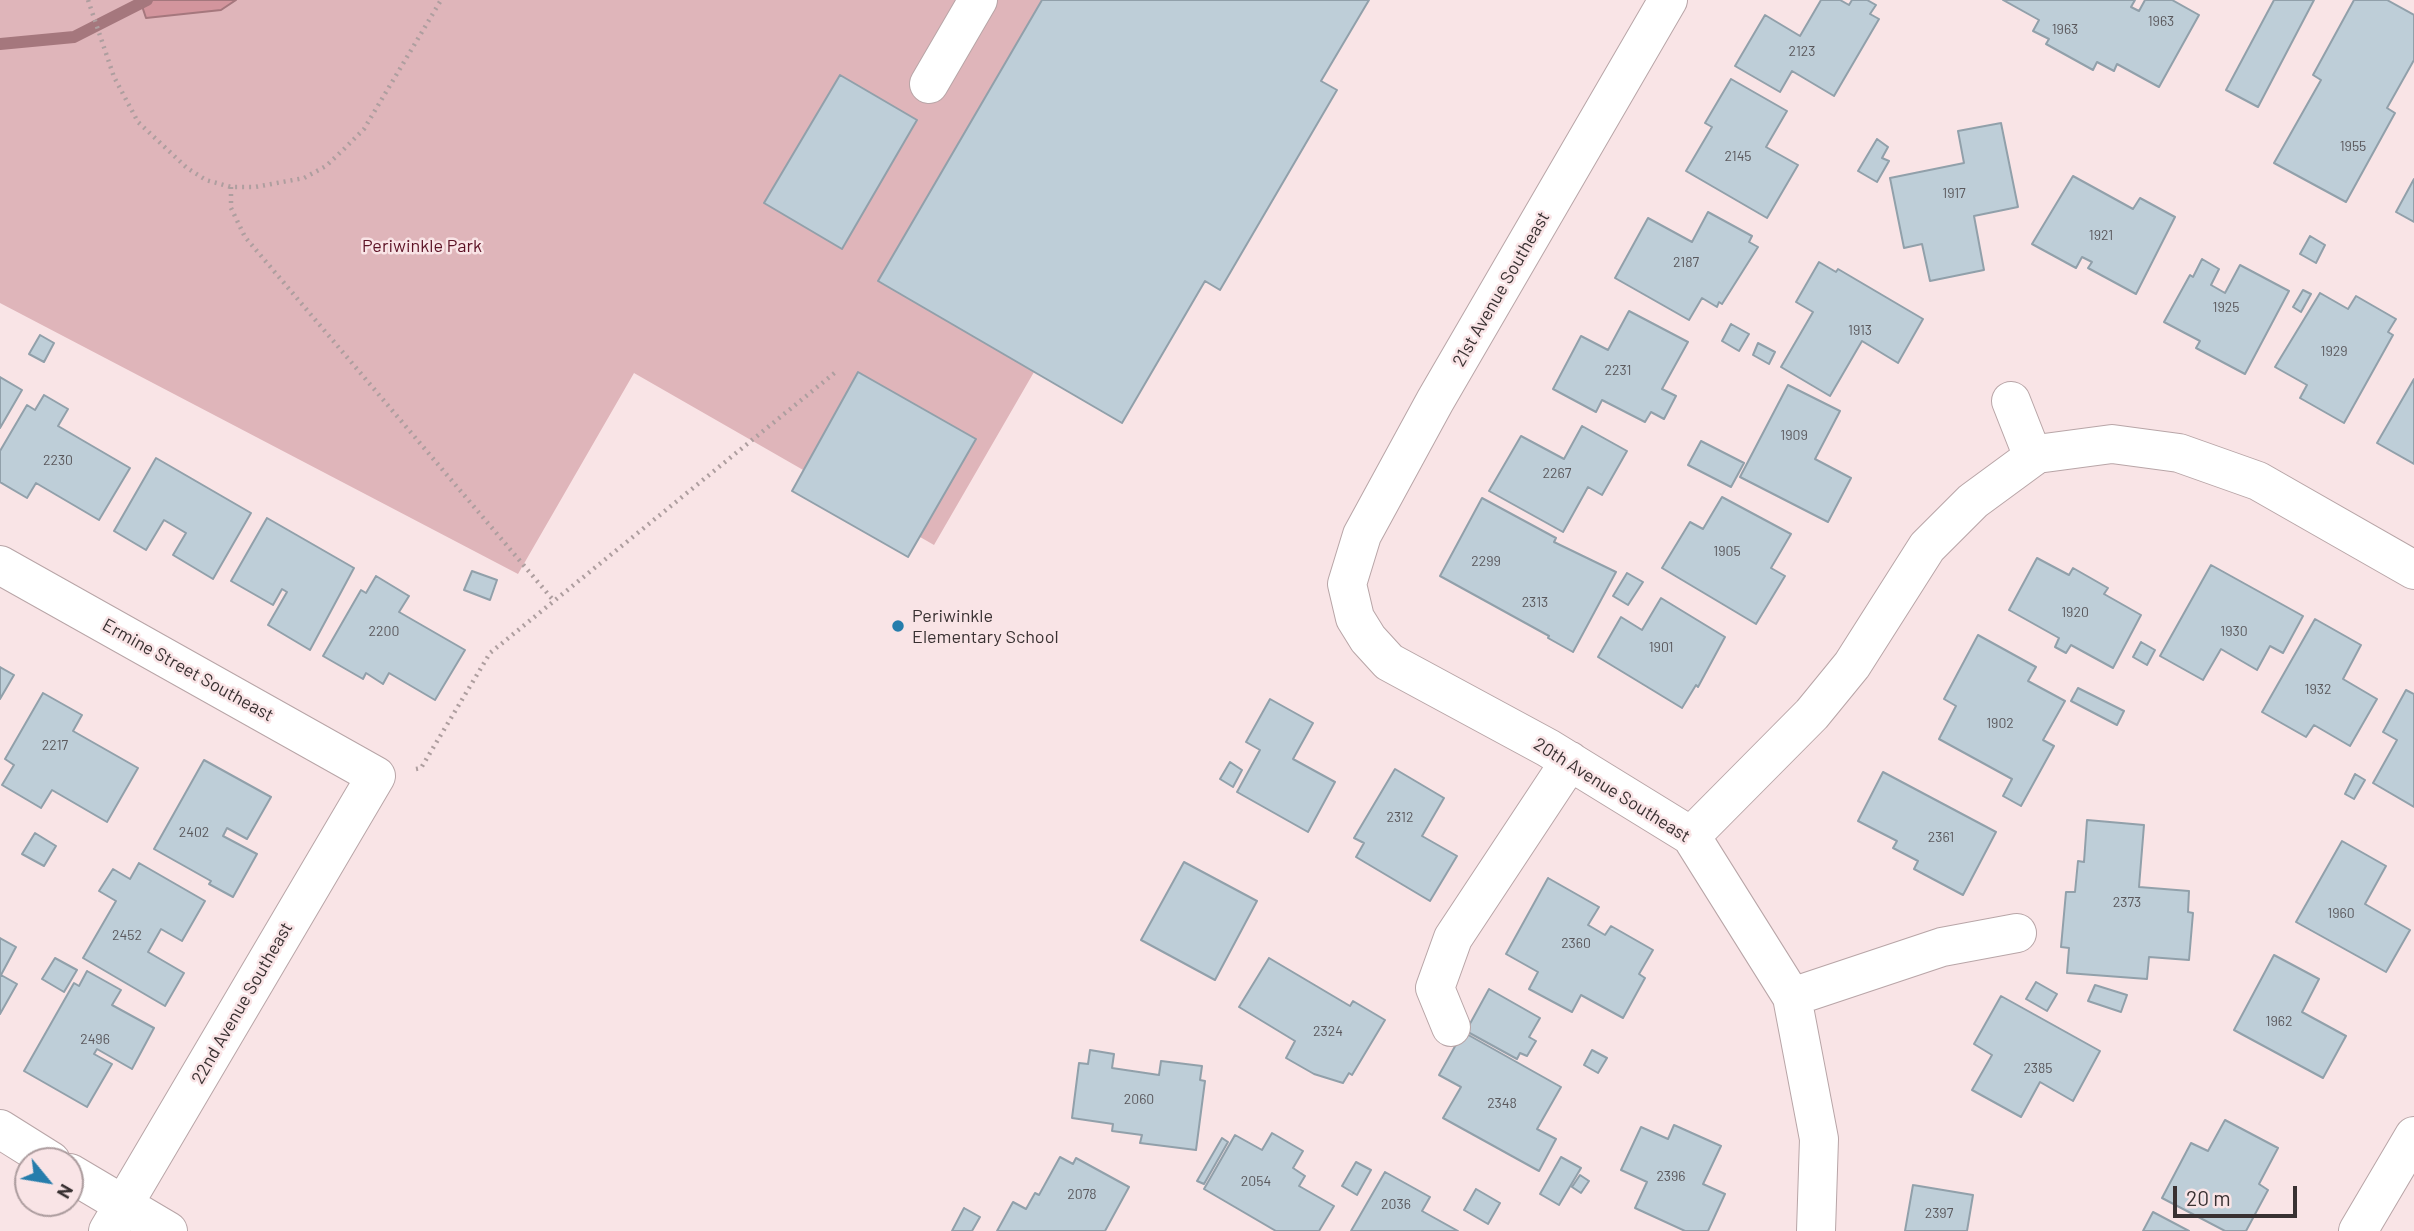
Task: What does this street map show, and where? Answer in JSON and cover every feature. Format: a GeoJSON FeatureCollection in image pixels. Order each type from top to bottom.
{"type":"FeatureCollection","features":[{"type":"Feature","properties":{"kind":"street"},"geometry":{"type":"LineString","coordinates":[[929,84],[978,0]]}},
{"type":"Feature","properties":{"kind":"street","name":"21st Avenue Southeast"},"geometry":{"type":"LineString","coordinates":[[1347,584],[1362,535],[1435,401],[1668,0]]}},
{"type":"Feature","properties":{"kind":"street"},"geometry":{"type":"LineString","coordinates":[[2011,401],[2033,457]]}},
{"type":"Feature","properties":{"kind":"street"},"geometry":{"type":"LineString","coordinates":[[1691,836],[1812,714],[1852,665],[1927,547],[1973,501],[2033,457],[2112,444],[2179,453],[2258,481],[2414,570]]}},
{"type":"Feature","properties":{"kind":"street","name":"Ermine Street Southeast"},"geometry":{"type":"LineString","coordinates":[[0,565],[376,776]]}},
{"type":"Feature","properties":{"kind":"street","name":"20th Avenue Southeast"},"geometry":{"type":"LineString","coordinates":[[1347,584],[1356,618],[1368,639],[1389,662],[1570,761],[1691,836],[1792,997],[1819,1139],[1816,1231]]}},
{"type":"Feature","properties":{"kind":"street"},"geometry":{"type":"LineString","coordinates":[[1451,1027],[1435,988],[1453,938],[1570,761]]}},
{"type":"Feature","properties":{"kind":"street","name":"22nd Avenue Southeast"},"geometry":{"type":"LineString","coordinates":[[115,1218],[376,776]]}},
{"type":"Feature","properties":{"kind":"street"},"geometry":{"type":"LineString","coordinates":[[1792,997],[1942,947],[2017,933]]}},
{"type":"Feature","properties":{"kind":"street"},"geometry":{"type":"LineString","coordinates":[[0,1129],[29,1147]]}},
{"type":"Feature","properties":{"kind":"street"},"geometry":{"type":"LineString","coordinates":[[2358,1231],[2414,1136]]}},
{"type":"Feature","properties":{"kind":"street"},"geometry":{"type":"LineString","coordinates":[[84,1187],[115,1218],[167,1231]]}},
{"type":"Feature","properties":{"kind":"path"},"geometry":{"type":"LineString","coordinates":[[88,0],[114,77],[138,122],[160,145],[197,174],[231,187],[283,184],[304,178],[326,166],[364,129],[441,0]]}},
{"type":"Feature","properties":{"kind":"path"},"geometry":{"type":"LineString","coordinates":[[231,187],[231,208],[245,237],[554,601]]}},
{"type":"Feature","properties":{"kind":"path"},"geometry":{"type":"LineString","coordinates":[[376,776],[421,768],[490,653],[838,371]]}},
{"type":"Feature","properties":{"kind":"green space","name":"Periwinkle Park"},"geometry":{"type":"Polygon","coordinates":[[[0,0],[1042,0],[878,281],[1034,372],[934,545],[634,373],[518,574],[0,303],[0,0]]]}},
{"type":"Feature","properties":{"kind":"shaded area"},"geometry":{"type":"Polygon","coordinates":[[[140,0],[236,0],[221,10],[146,18],[140,0]]]}},
{"type":"Feature","properties":{"kind":"building"},"geometry":{"type":"Polygon","coordinates":[[[1042,0],[1369,0],[1321,81],[1337,90],[1220,290],[1205,281],[1122,423],[878,281],[1042,0]]]}},
{"type":"Feature","properties":{"kind":"building"},"geometry":{"type":"Polygon","coordinates":[[[1821,0],[1840,0],[1849,5],[1852,0],[1867,0],[1876,5],[1870,14],[1879,19],[1834,96],[1792,71],[1780,92],[1735,66],[1765,15],[1800,36],[1821,0]]]}},
{"type":"Feature","properties":{"kind":"building"},"geometry":{"type":"Polygon","coordinates":[[[2003,0],[2135,0],[2131,7],[2139,11],[2145,0],[2172,0],[2199,15],[2159,87],[2117,64],[2114,71],[2097,62],[2093,70],[2046,44],[2049,39],[2033,31],[2039,20],[2003,0]]]}},
{"type":"Feature","properties":{"kind":"building"},"geometry":{"type":"Polygon","coordinates":[[[2274,0],[2314,0],[2258,107],[2226,90],[2274,0]]]}},
{"type":"Feature","properties":{"kind":"building"},"geometry":{"type":"Polygon","coordinates":[[[2354,0],[2387,0],[2414,15],[2414,60],[2387,108],[2395,113],[2346,202],[2274,163],[2321,80],[2313,75],[2354,0]]]}},
{"type":"Feature","properties":{"kind":"building"},"geometry":{"type":"Polygon","coordinates":[[[840,75],[917,120],[842,249],[764,203],[840,75]]]}},
{"type":"Feature","properties":{"kind":"building"},"geometry":{"type":"Polygon","coordinates":[[[1731,79],[1787,111],[1766,147],[1798,165],[1767,218],[1686,171],[1712,127],[1705,123],[1731,79]]]}},
{"type":"Feature","properties":{"kind":"building"},"geometry":{"type":"Polygon","coordinates":[[[2001,123],[2018,207],[1974,216],[1984,270],[1930,281],[1922,244],[1904,248],[1890,178],[1964,163],[1958,131],[2001,123]]]}},
{"type":"Feature","properties":{"kind":"building"},"geometry":{"type":"Polygon","coordinates":[[[1877,139],[1888,147],[1882,158],[1889,161],[1877,182],[1858,171],[1877,139]]]}},
{"type":"Feature","properties":{"kind":"building"},"geometry":{"type":"Polygon","coordinates":[[[2073,176],[2133,209],[2140,198],[2175,217],[2136,294],[2088,268],[2092,262],[2082,257],[2076,268],[2032,244],[2073,176]]]}},
{"type":"Feature","properties":{"kind":"building"},"geometry":{"type":"Polygon","coordinates":[[[2414,179],[2414,222],[2396,212],[2414,179]]]}},
{"type":"Feature","properties":{"kind":"building"},"geometry":{"type":"Polygon","coordinates":[[[1708,212],[1752,236],[1749,242],[1758,247],[1722,304],[1719,302],[1717,307],[1702,298],[1689,320],[1615,278],[1648,218],[1692,242],[1708,212]]]}},
{"type":"Feature","properties":{"kind":"building"},"geometry":{"type":"Polygon","coordinates":[[[2310,236],[2325,245],[2316,263],[2300,254],[2310,236]]]}},
{"type":"Feature","properties":{"kind":"building"},"geometry":{"type":"Polygon","coordinates":[[[2202,259],[2219,269],[2211,285],[2225,293],[2240,265],[2289,291],[2245,374],[2196,348],[2200,341],[2164,322],[2202,259]]]}},
{"type":"Feature","properties":{"kind":"building"},"geometry":{"type":"Polygon","coordinates":[[[1819,262],[1836,272],[1838,269],[1923,319],[1898,363],[1862,341],[1830,396],[1781,367],[1813,312],[1796,302],[1819,262]]]}},
{"type":"Feature","properties":{"kind":"building"},"geometry":{"type":"Polygon","coordinates":[[[2303,290],[2311,294],[2301,312],[2293,307],[2303,290]]]}},
{"type":"Feature","properties":{"kind":"building"},"geometry":{"type":"Polygon","coordinates":[[[2320,293],[2348,309],[2356,296],[2396,319],[2388,332],[2393,335],[2344,423],[2300,398],[2307,385],[2275,367],[2320,293]]]}},
{"type":"Feature","properties":{"kind":"building"},"geometry":{"type":"Polygon","coordinates":[[[1629,311],[1688,342],[1662,389],[1676,396],[1664,419],[1651,412],[1645,422],[1602,400],[1596,412],[1553,389],[1581,336],[1608,350],[1629,311]]]}},
{"type":"Feature","properties":{"kind":"building"},"geometry":{"type":"Polygon","coordinates":[[[1731,324],[1749,334],[1739,351],[1722,341],[1731,324]]]}},
{"type":"Feature","properties":{"kind":"building"},"geometry":{"type":"Polygon","coordinates":[[[40,335],[54,343],[44,362],[29,354],[40,335]]]}},
{"type":"Feature","properties":{"kind":"building"},"geometry":{"type":"Polygon","coordinates":[[[1758,343],[1775,352],[1769,364],[1753,355],[1758,343]]]}},
{"type":"Feature","properties":{"kind":"building"},"geometry":{"type":"Polygon","coordinates":[[[858,372],[976,439],[908,557],[792,491],[858,372]]]}},
{"type":"Feature","properties":{"kind":"building"},"geometry":{"type":"Polygon","coordinates":[[[0,377],[22,390],[0,428],[0,377]]]}},
{"type":"Feature","properties":{"kind":"building"},"geometry":{"type":"Polygon","coordinates":[[[2414,379],[2414,464],[2377,443],[2414,379]]]}},
{"type":"Feature","properties":{"kind":"building"},"geometry":{"type":"Polygon","coordinates":[[[1788,385],[1840,411],[1815,459],[1851,478],[1828,522],[1740,477],[1788,385]]]}},
{"type":"Feature","properties":{"kind":"building"},"geometry":{"type":"Polygon","coordinates":[[[44,395],[68,409],[58,426],[130,468],[99,520],[36,483],[27,498],[0,482],[0,451],[27,405],[35,410],[44,395]]]}},
{"type":"Feature","properties":{"kind":"building"},"geometry":{"type":"Polygon","coordinates":[[[1582,426],[1627,451],[1602,495],[1588,487],[1563,532],[1489,491],[1521,436],[1564,459],[1582,426]]]}},
{"type":"Feature","properties":{"kind":"building"},"geometry":{"type":"Polygon","coordinates":[[[1701,441],[1744,463],[1731,487],[1688,465],[1701,441]]]}},
{"type":"Feature","properties":{"kind":"building"},"geometry":{"type":"Polygon","coordinates":[[[156,458],[251,513],[213,579],[173,555],[186,533],[164,520],[146,550],[114,531],[156,458]]]}},
{"type":"Feature","properties":{"kind":"building"},"geometry":{"type":"Polygon","coordinates":[[[1722,497],[1791,534],[1771,568],[1785,576],[1756,624],[1662,568],[1690,522],[1703,529],[1722,497]]]}},
{"type":"Feature","properties":{"kind":"building"},"geometry":{"type":"Polygon","coordinates":[[[1482,498],[1556,538],[1554,542],[1616,572],[1573,652],[1440,576],[1482,498]]]}},
{"type":"Feature","properties":{"kind":"building"},"geometry":{"type":"Polygon","coordinates":[[[267,518],[354,568],[310,650],[268,625],[287,592],[282,589],[273,605],[231,581],[267,518]]]}},
{"type":"Feature","properties":{"kind":"building"},"geometry":{"type":"Polygon","coordinates":[[[2037,558],[2069,575],[2073,568],[2108,588],[2104,594],[2141,615],[2113,668],[2071,645],[2066,653],[2055,647],[2059,638],[2009,610],[2037,558]]]}},
{"type":"Feature","properties":{"kind":"building"},"geometry":{"type":"Polygon","coordinates":[[[2211,565],[2303,616],[2283,653],[2270,646],[2257,670],[2221,649],[2203,680],[2160,656],[2211,565]]]}},
{"type":"Feature","properties":{"kind":"building"},"geometry":{"type":"Polygon","coordinates":[[[472,571],[497,580],[490,600],[464,590],[472,571]]]}},
{"type":"Feature","properties":{"kind":"building"},"geometry":{"type":"Polygon","coordinates":[[[1627,573],[1643,582],[1628,605],[1613,596],[1627,573]]]}},
{"type":"Feature","properties":{"kind":"building"},"geometry":{"type":"Polygon","coordinates":[[[376,576],[409,596],[399,612],[465,650],[435,700],[389,673],[383,684],[366,673],[363,679],[323,656],[361,590],[366,593],[376,576]]]}},
{"type":"Feature","properties":{"kind":"building"},"geometry":{"type":"Polygon","coordinates":[[[1661,598],[1725,637],[1698,687],[1696,685],[1682,708],[1598,657],[1621,617],[1642,630],[1661,598]]]}},
{"type":"Feature","properties":{"kind":"building"},"geometry":{"type":"Polygon","coordinates":[[[2315,619],[2361,645],[2343,679],[2377,699],[2350,746],[2314,725],[2306,737],[2262,712],[2315,619]]]}},
{"type":"Feature","properties":{"kind":"building"},"geometry":{"type":"Polygon","coordinates":[[[1978,635],[2036,667],[2028,681],[2065,701],[2043,740],[2054,746],[2021,806],[2003,796],[2012,779],[1939,739],[1956,706],[1944,699],[1978,635]]]}},
{"type":"Feature","properties":{"kind":"building"},"geometry":{"type":"Polygon","coordinates":[[[2141,642],[2155,650],[2147,665],[2133,657],[2141,642]]]}},
{"type":"Feature","properties":{"kind":"building"},"geometry":{"type":"Polygon","coordinates":[[[0,667],[14,675],[0,699],[0,667]]]}},
{"type":"Feature","properties":{"kind":"building"},"geometry":{"type":"Polygon","coordinates":[[[2078,688],[2124,711],[2117,725],[2071,701],[2078,688]]]}},
{"type":"Feature","properties":{"kind":"building"},"geometry":{"type":"Polygon","coordinates":[[[2406,690],[2414,694],[2414,807],[2373,783],[2397,740],[2383,732],[2406,690]]]}},
{"type":"Feature","properties":{"kind":"building"},"geometry":{"type":"Polygon","coordinates":[[[43,693],[82,715],[73,731],[138,768],[107,822],[52,790],[41,808],[2,785],[14,765],[5,759],[43,693]]]}},
{"type":"Feature","properties":{"kind":"building"},"geometry":{"type":"Polygon","coordinates":[[[1270,699],[1313,723],[1293,759],[1335,782],[1308,832],[1237,792],[1260,750],[1246,742],[1270,699]]]}},
{"type":"Feature","properties":{"kind":"building"},"geometry":{"type":"Polygon","coordinates":[[[204,760],[271,797],[247,839],[227,828],[223,836],[257,854],[233,897],[209,884],[211,881],[154,849],[204,760]]]}},
{"type":"Feature","properties":{"kind":"building"},"geometry":{"type":"Polygon","coordinates":[[[1230,762],[1242,770],[1233,787],[1220,779],[1230,762]]]}},
{"type":"Feature","properties":{"kind":"building"},"geometry":{"type":"Polygon","coordinates":[[[1395,769],[1444,798],[1422,836],[1457,856],[1430,901],[1356,857],[1364,843],[1354,838],[1395,769]]]}},
{"type":"Feature","properties":{"kind":"building"},"geometry":{"type":"Polygon","coordinates":[[[1883,772],[1996,832],[1963,895],[1914,869],[1918,861],[1893,848],[1897,841],[1858,821],[1883,772]]]}},
{"type":"Feature","properties":{"kind":"building"},"geometry":{"type":"Polygon","coordinates":[[[2355,774],[2365,780],[2354,799],[2345,794],[2355,774]]]}},
{"type":"Feature","properties":{"kind":"building"},"geometry":{"type":"Polygon","coordinates":[[[2087,820],[2144,825],[2139,887],[2189,891],[2188,912],[2193,913],[2189,960],[2149,957],[2147,979],[2067,973],[2069,948],[2061,947],[2066,892],[2075,892],[2078,861],[2084,862],[2087,820]]]}},
{"type":"Feature","properties":{"kind":"building"},"geometry":{"type":"Polygon","coordinates":[[[35,833],[56,846],[44,866],[22,854],[35,833]]]}},
{"type":"Feature","properties":{"kind":"building"},"geometry":{"type":"Polygon","coordinates":[[[2342,841],[2386,866],[2365,904],[2410,930],[2386,972],[2296,922],[2342,841]]]}},
{"type":"Feature","properties":{"kind":"building"},"geometry":{"type":"Polygon","coordinates":[[[1184,862],[1257,901],[1215,980],[1141,940],[1184,862]]]}},
{"type":"Feature","properties":{"kind":"building"},"geometry":{"type":"Polygon","coordinates":[[[139,863],[205,901],[182,941],[161,929],[148,952],[184,973],[165,1006],[83,958],[116,901],[99,891],[113,869],[130,879],[139,863]]]}},
{"type":"Feature","properties":{"kind":"building"},"geometry":{"type":"Polygon","coordinates":[[[1548,878],[1599,907],[1588,925],[1605,935],[1611,926],[1653,950],[1639,974],[1645,978],[1623,1018],[1581,995],[1572,1012],[1529,989],[1538,972],[1506,954],[1548,878]]]}},
{"type":"Feature","properties":{"kind":"building"},"geometry":{"type":"Polygon","coordinates":[[[0,938],[16,947],[1,975],[17,984],[0,1014],[0,938]]]}},
{"type":"Feature","properties":{"kind":"building"},"geometry":{"type":"Polygon","coordinates":[[[2274,955],[2319,979],[2302,1012],[2346,1036],[2323,1078],[2234,1030],[2274,955]]]}},
{"type":"Feature","properties":{"kind":"building"},"geometry":{"type":"Polygon","coordinates":[[[55,958],[77,970],[64,992],[42,979],[55,958]]]}},
{"type":"Feature","properties":{"kind":"building"},"geometry":{"type":"Polygon","coordinates":[[[1269,958],[1350,1006],[1353,1001],[1385,1020],[1352,1075],[1349,1073],[1343,1083],[1314,1074],[1286,1058],[1295,1041],[1239,1007],[1269,958]]]}},
{"type":"Feature","properties":{"kind":"building"},"geometry":{"type":"Polygon","coordinates":[[[87,971],[121,990],[112,1005],[154,1028],[132,1069],[97,1049],[94,1054],[112,1064],[87,1107],[24,1071],[74,983],[79,986],[87,971]]]}},
{"type":"Feature","properties":{"kind":"building"},"geometry":{"type":"Polygon","coordinates":[[[2036,982],[2057,994],[2047,1011],[2026,999],[2036,982]]]}},
{"type":"Feature","properties":{"kind":"building"},"geometry":{"type":"Polygon","coordinates":[[[2095,985],[2127,995],[2121,1012],[2088,1001],[2095,985]]]}},
{"type":"Feature","properties":{"kind":"building"},"geometry":{"type":"Polygon","coordinates":[[[1489,989],[1540,1018],[1529,1037],[1536,1041],[1527,1056],[1520,1053],[1517,1059],[1466,1031],[1489,989]]]}},
{"type":"Feature","properties":{"kind":"building"},"geometry":{"type":"Polygon","coordinates":[[[2001,996],[2100,1051],[2073,1101],[2040,1082],[2021,1117],[1972,1090],[1992,1055],[1974,1044],[2001,996]]]}},
{"type":"Feature","properties":{"kind":"building"},"geometry":{"type":"Polygon","coordinates":[[[1463,1032],[1561,1087],[1537,1129],[1556,1139],[1539,1171],[1443,1118],[1461,1087],[1439,1075],[1463,1032]]]}},
{"type":"Feature","properties":{"kind":"building"},"geometry":{"type":"Polygon","coordinates":[[[1090,1050],[1114,1054],[1112,1068],[1159,1075],[1161,1061],[1202,1066],[1200,1080],[1205,1081],[1196,1150],[1140,1143],[1142,1135],[1112,1131],[1113,1124],[1072,1118],[1079,1063],[1088,1064],[1090,1050]]]}},
{"type":"Feature","properties":{"kind":"building"},"geometry":{"type":"Polygon","coordinates":[[[1592,1050],[1607,1058],[1598,1073],[1584,1065],[1592,1050]]]}},
{"type":"Feature","properties":{"kind":"building"},"geometry":{"type":"Polygon","coordinates":[[[2225,1120],[2278,1148],[2259,1184],[2268,1190],[2246,1231],[2225,1231],[2162,1198],[2191,1143],[2208,1151],[2225,1120]]]}},
{"type":"Feature","properties":{"kind":"building"},"geometry":{"type":"Polygon","coordinates":[[[1674,1125],[1721,1146],[1703,1184],[1725,1194],[1708,1231],[1685,1231],[1635,1208],[1647,1182],[1621,1170],[1641,1127],[1668,1139],[1674,1125]]]}},
{"type":"Feature","properties":{"kind":"building"},"geometry":{"type":"Polygon","coordinates":[[[1272,1133],[1303,1151],[1293,1168],[1305,1176],[1299,1186],[1334,1206],[1319,1231],[1276,1231],[1204,1189],[1235,1135],[1262,1150],[1272,1133]]]}},
{"type":"Feature","properties":{"kind":"building"},"geometry":{"type":"Polygon","coordinates":[[[1222,1138],[1228,1142],[1204,1184],[1197,1181],[1222,1138]]]}},
{"type":"Feature","properties":{"kind":"building"},"geometry":{"type":"Polygon","coordinates":[[[1060,1157],[1073,1164],[1076,1158],[1129,1187],[1105,1231],[997,1231],[1013,1202],[1026,1209],[1035,1193],[1039,1195],[1060,1157]]]}},
{"type":"Feature","properties":{"kind":"building"},"geometry":{"type":"Polygon","coordinates":[[[1561,1157],[1581,1168],[1559,1205],[1540,1194],[1561,1157]]]}},
{"type":"Feature","properties":{"kind":"building"},"geometry":{"type":"Polygon","coordinates":[[[1356,1162],[1371,1170],[1357,1195],[1342,1186],[1356,1162]]]}},
{"type":"Feature","properties":{"kind":"building"},"geometry":{"type":"Polygon","coordinates":[[[1385,1172],[1430,1197],[1422,1211],[1458,1231],[1351,1231],[1385,1172]]]}},
{"type":"Feature","properties":{"kind":"building"},"geometry":{"type":"Polygon","coordinates":[[[1580,1175],[1589,1181],[1581,1193],[1572,1187],[1580,1175]]]}},
{"type":"Feature","properties":{"kind":"building"},"geometry":{"type":"Polygon","coordinates":[[[1913,1185],[1973,1195],[1967,1231],[1905,1231],[1913,1185]]]}},
{"type":"Feature","properties":{"kind":"building"},"geometry":{"type":"Polygon","coordinates":[[[1476,1189],[1500,1203],[1488,1224],[1464,1210],[1476,1189]]]}},
{"type":"Feature","properties":{"kind":"building"},"geometry":{"type":"Polygon","coordinates":[[[964,1208],[980,1217],[972,1231],[952,1231],[964,1208]]]}},
{"type":"Feature","properties":{"kind":"building"},"geometry":{"type":"Polygon","coordinates":[[[2153,1212],[2189,1231],[2143,1231],[2153,1212]]]}},
{"type":"Feature","properties":{"kind":"waterway"},"geometry":{"type":"LineString","coordinates":[[0,44],[74,37],[147,0]]}},
{"type":"Feature","properties":{"kind":"place","name":"Periwinkle Elementary School"},"geometry":{"type":"Point","coordinates":[898,626]}}]}
